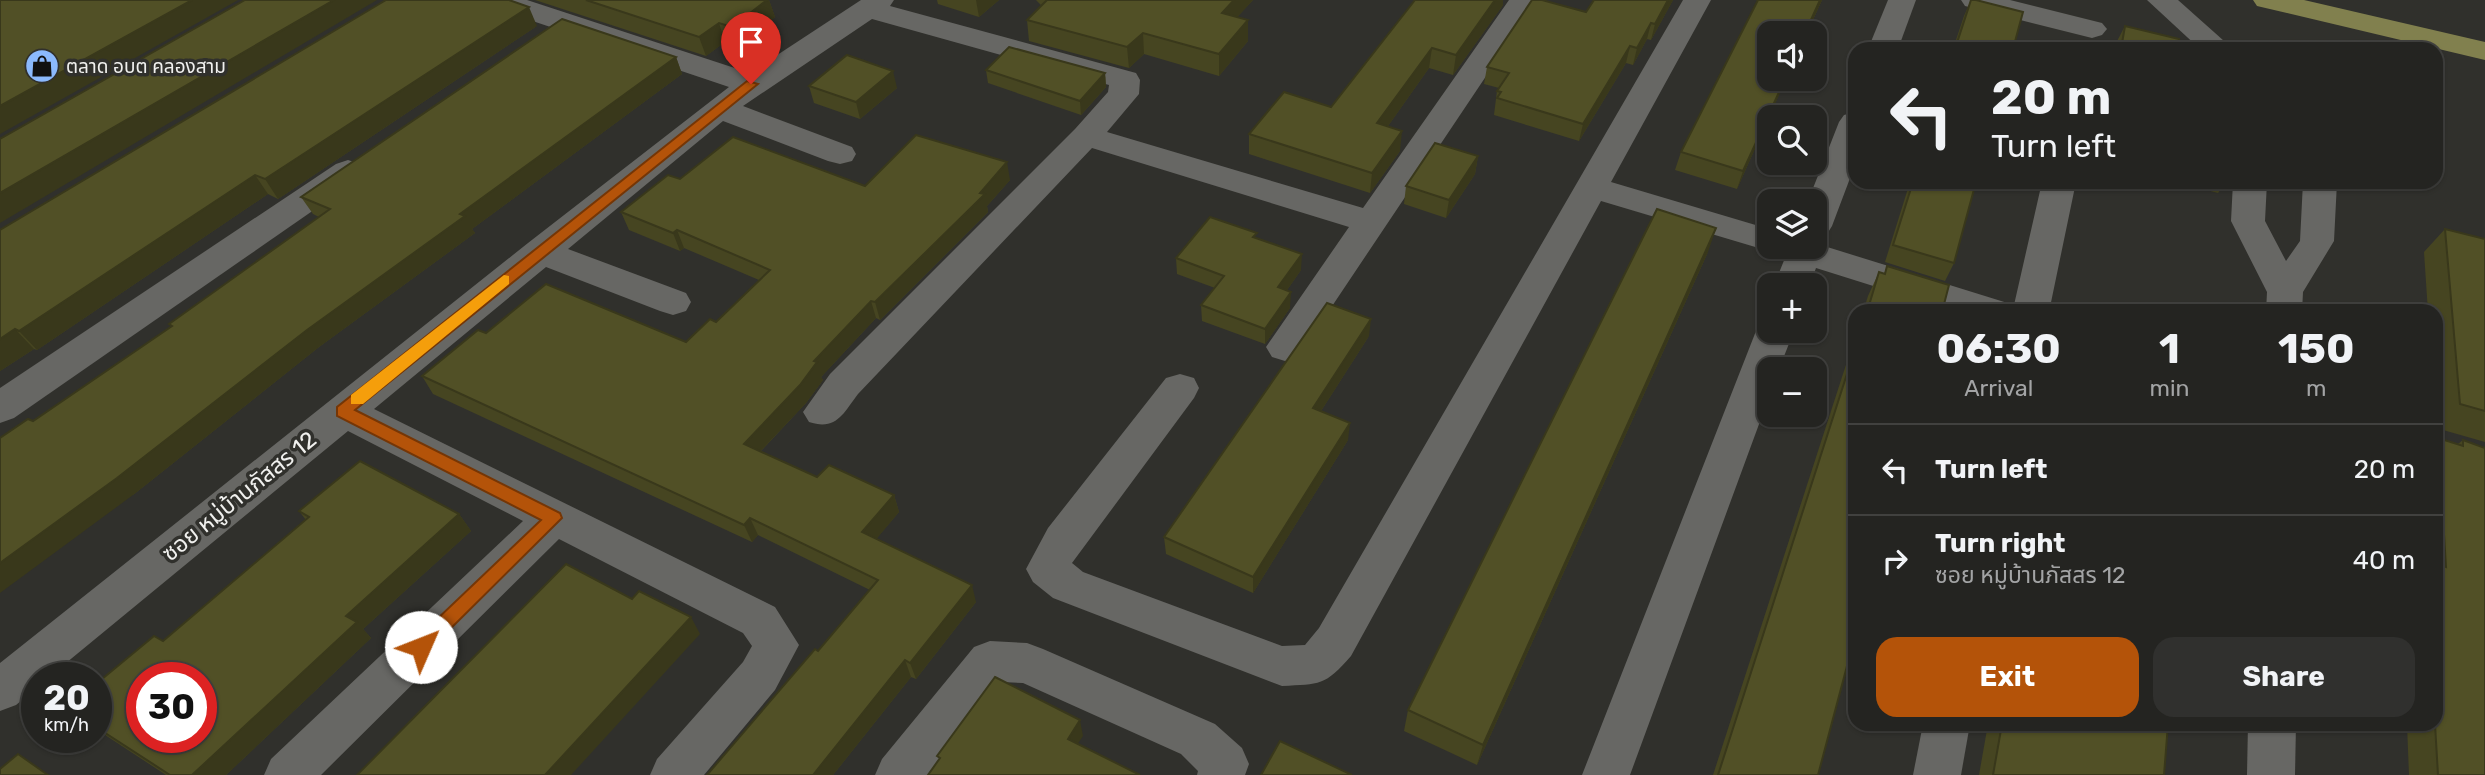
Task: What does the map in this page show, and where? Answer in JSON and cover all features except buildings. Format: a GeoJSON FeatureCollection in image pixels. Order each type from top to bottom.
{"type":"FeatureCollection","features":[{"type":"Feature","properties":{"kind":"main road"},"geometry":{"type":"LineString","coordinates":[[2267,0],[2421,42]]}},
{"type":"Feature","properties":{"kind":"main road"},"geometry":{"type":"LineString","coordinates":[[2443,47],[2485,51]]}},
{"type":"Feature","properties":{"kind":"street"},"geometry":{"type":"LineString","coordinates":[[498,0],[568,21],[751,84]]}},
{"type":"Feature","properties":{"kind":"street"},"geometry":{"type":"LineString","coordinates":[[1285,347],[1523,0]]}},
{"type":"Feature","properties":{"kind":"street"},"geometry":{"type":"LineString","coordinates":[[1180,388],[1062,540],[1048,569],[1068,585],[1282,667],[1316,664],[1335,642],[1697,0]]}},
{"type":"Feature","properties":{"kind":"street"},"geometry":{"type":"LineString","coordinates":[[1886,42],[1902,0]]}},
{"type":"Feature","properties":{"kind":"street"},"geometry":{"type":"LineString","coordinates":[[1975,0],[2091,26]]}},
{"type":"Feature","properties":{"kind":"street"},"geometry":{"type":"LineString","coordinates":[[2161,0],[2210,42]]}},
{"type":"Feature","properties":{"kind":"street"},"geometry":{"type":"LineString","coordinates":[[823,412],[844,384],[1086,136],[1123,94],[1125,80],[874,5]]}},
{"type":"Feature","properties":{"kind":"street","name":"ซอย หมู่บ้านภัสสร 12"},"geometry":{"type":"LineString","coordinates":[[0,690],[719,108],[751,84],[874,5]]}},
{"type":"Feature","properties":{"kind":"street"},"geometry":{"type":"LineString","coordinates":[[534,44],[568,21]]}},
{"type":"Feature","properties":{"kind":"street"},"geometry":{"type":"LineString","coordinates":[[719,108],[841,155]]}},
{"type":"Feature","properties":{"kind":"street"},"geometry":{"type":"LineString","coordinates":[[1086,136],[1371,222]]}},
{"type":"Feature","properties":{"kind":"street"},"geometry":{"type":"LineString","coordinates":[[1826,189],[1848,138]]}},
{"type":"Feature","properties":{"kind":"street"},"geometry":{"type":"LineString","coordinates":[[0,408],[375,153]]}},
{"type":"Feature","properties":{"kind":"street"},"geometry":{"type":"LineString","coordinates":[[1590,187],[1757,238]]}},
{"type":"Feature","properties":{"kind":"street"},"geometry":{"type":"LineString","coordinates":[[2033,304],[2057,189]]}},
{"type":"Feature","properties":{"kind":"street"},"geometry":{"type":"LineString","coordinates":[[2250,189],[2248,221],[2285,302]]}},
{"type":"Feature","properties":{"kind":"street"},"geometry":{"type":"LineString","coordinates":[[2285,302],[2316,241],[2320,189]]}},
{"type":"Feature","properties":{"kind":"street"},"geometry":{"type":"LineString","coordinates":[[540,251],[673,302]]}},
{"type":"Feature","properties":{"kind":"street"},"geometry":{"type":"LineString","coordinates":[[1827,251],[1977,304]]}},
{"type":"Feature","properties":{"kind":"street"},"geometry":{"type":"LineString","coordinates":[[1606,775],[1770,343]]}},
{"type":"Feature","properties":{"kind":"street"},"geometry":{"type":"LineString","coordinates":[[342,411],[759,620],[776,645],[759,676],[674,775]]}},
{"type":"Feature","properties":{"kind":"street"},"geometry":{"type":"LineString","coordinates":[[288,775],[554,518]]}},
{"type":"Feature","properties":{"kind":"street"},"geometry":{"type":"LineString","coordinates":[[900,775],[990,661],[1027,663],[1198,739],[1225,764],[1221,775]]}},
{"type":"Feature","properties":{"kind":"street"},"geometry":{"type":"LineString","coordinates":[[1937,775],[1946,731]]}},
{"type":"Feature","properties":{"kind":"street"},"geometry":{"type":"LineString","coordinates":[[2271,775],[2272,731]]}},
{"type":"Feature","properties":{"kind":"slow traffic"},"geometry":{"type":"LineString","coordinates":[[357,399],[504,280]]}},
{"type":"Feature","properties":{"kind":"place","name":"ตลาด อบต คลองสาม"},"geometry":{"type":"Point","coordinates":[42,66]}},
{"type":"Feature","properties":{"kind":"route"},"geometry":{"type":"LineString","coordinates":[[421,647],[554,518],[342,411],[751,84]]}}]}
